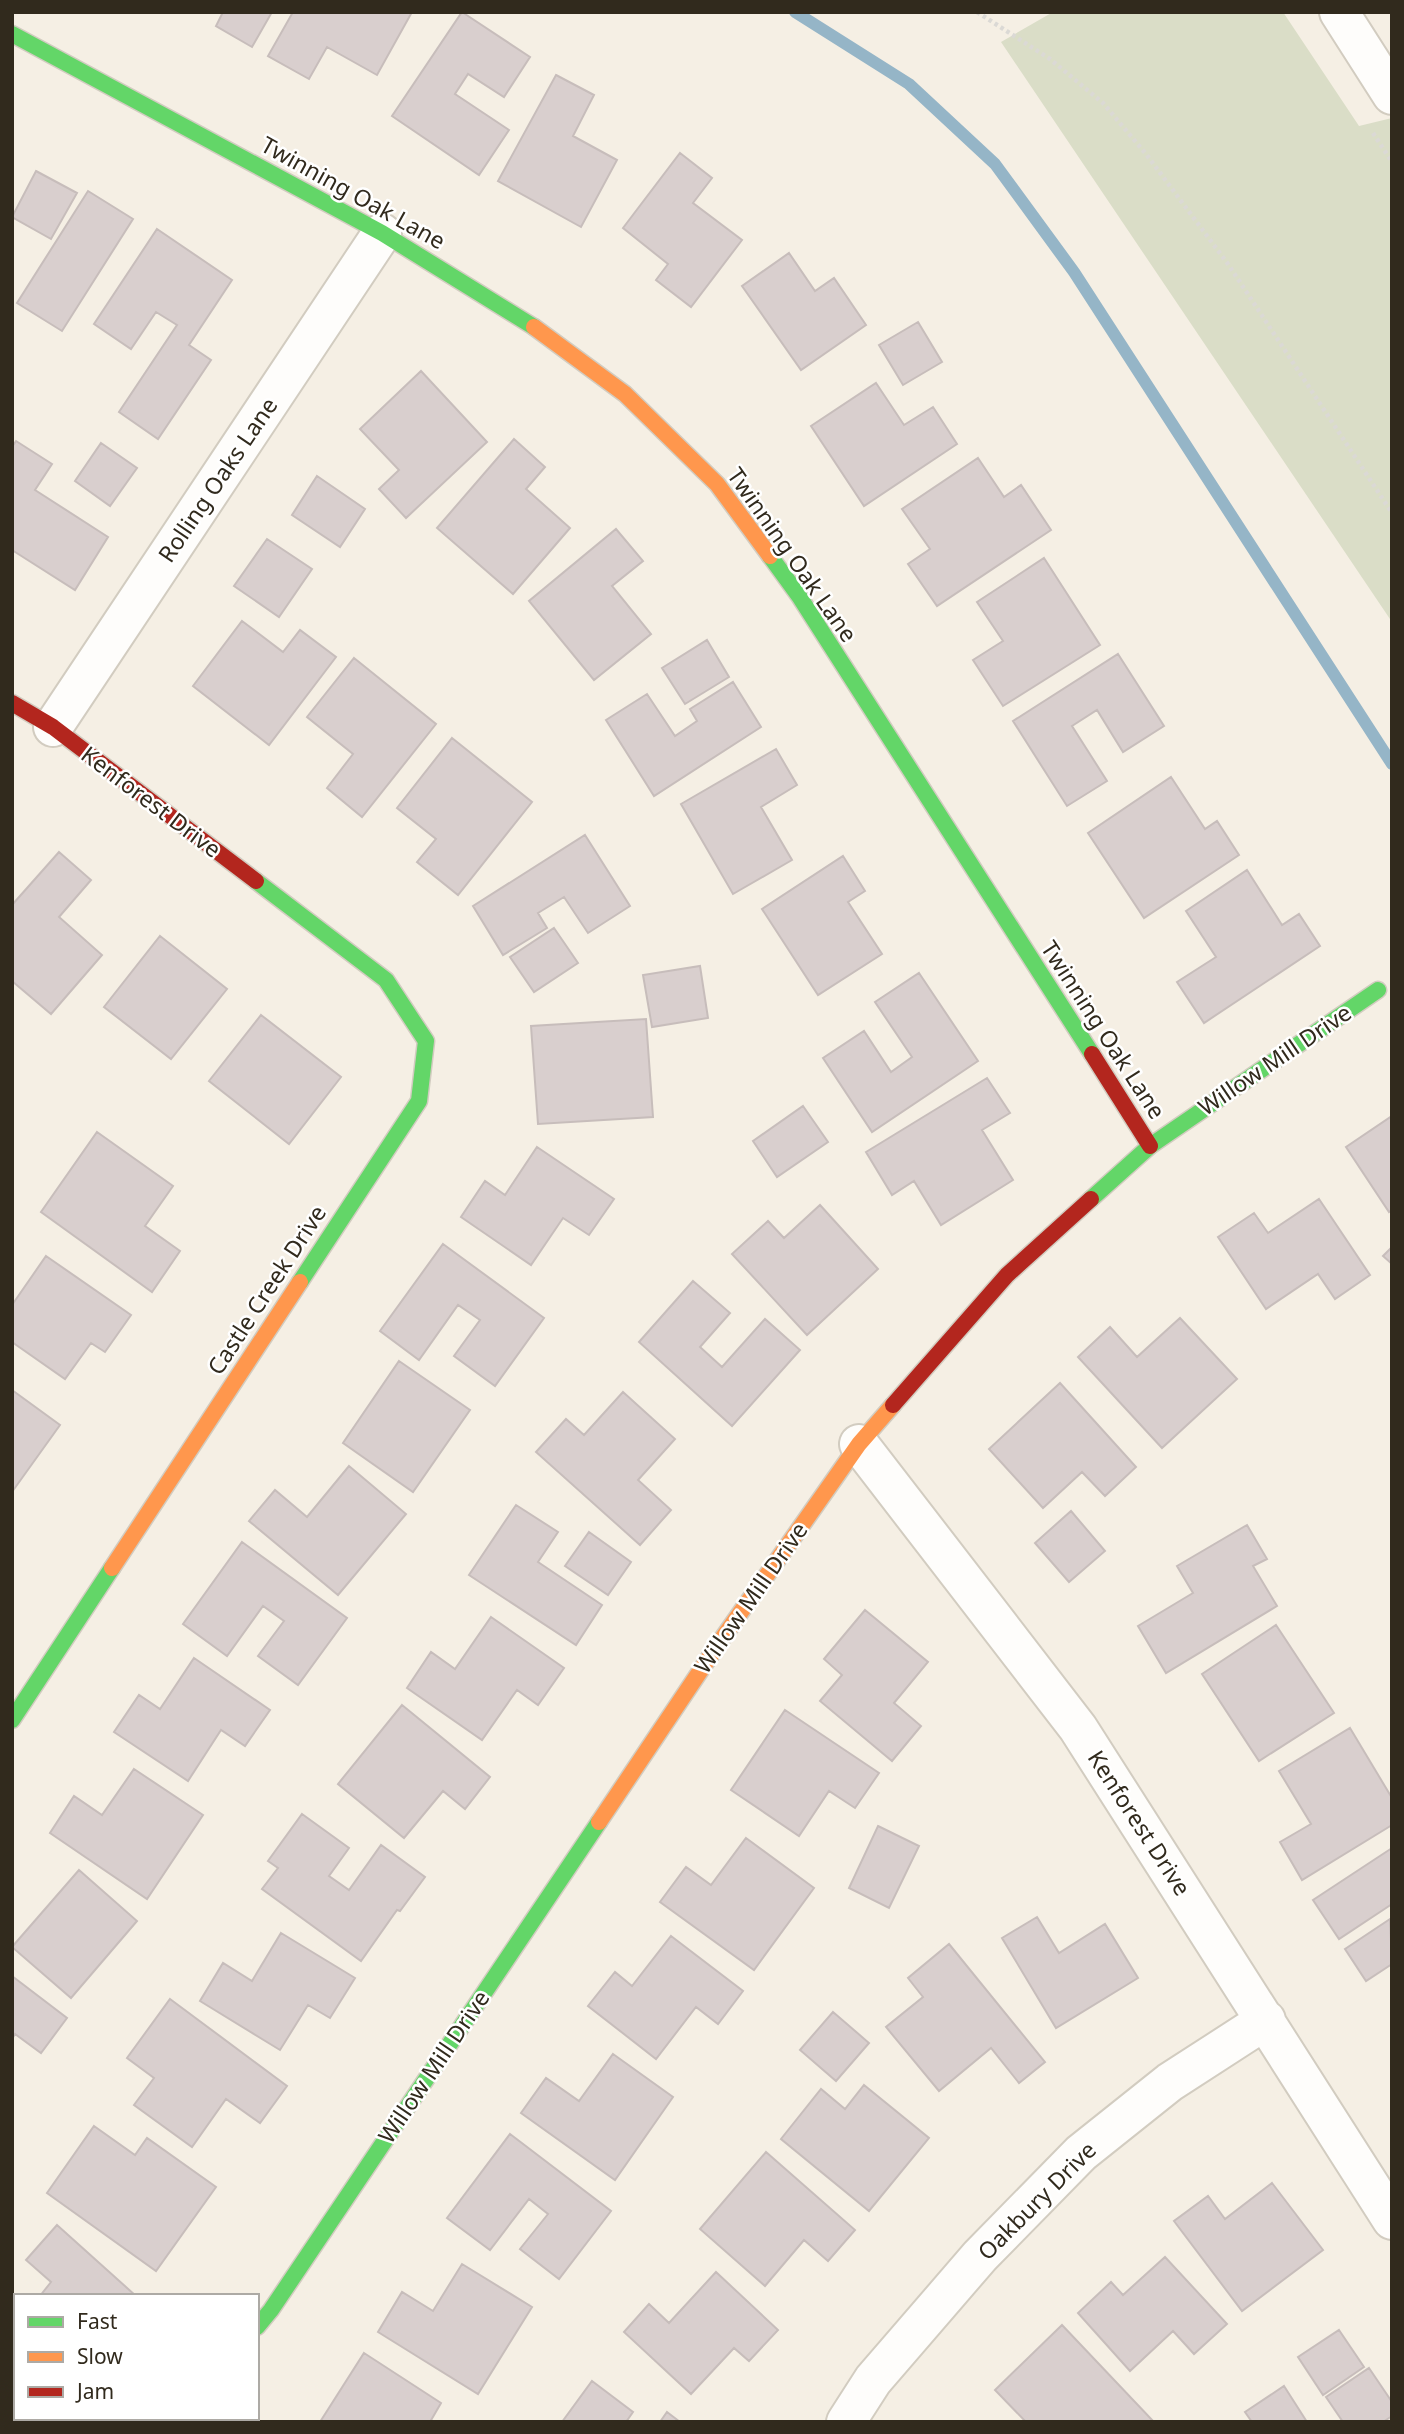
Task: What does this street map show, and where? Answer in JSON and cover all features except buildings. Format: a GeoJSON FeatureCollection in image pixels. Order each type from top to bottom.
{"type":"FeatureCollection","features":[{"type":"Feature","properties":{"kind":"street"},"geometry":{"type":"LineString","coordinates":[[1339,12],[1388,98]]}},
{"type":"Feature","properties":{"kind":"street","name":"Twinning Oak Lane"},"geometry":{"type":"LineString","coordinates":[[12,34],[382,233],[524,319],[625,394],[717,484],[799,596],[1150,1146]]}},
{"type":"Feature","properties":{"kind":"street","name":"Rolling Oaks Lane"},"geometry":{"type":"LineString","coordinates":[[53,727],[382,233]]}},
{"type":"Feature","properties":{"kind":"street","name":"Kenforest Drive"},"geometry":{"type":"LineString","coordinates":[[12,703],[53,727],[286,905]]}},
{"type":"Feature","properties":{"kind":"street","name":"Castle Creek Drive"},"geometry":{"type":"LineString","coordinates":[[12,1720],[419,1101],[426,1041],[386,980],[286,905]]}},
{"type":"Feature","properties":{"kind":"street","name":"Willow Mill Drive"},"geometry":{"type":"LineString","coordinates":[[259,2323],[717,1646],[859,1444],[1007,1275],[1150,1146],[1377,990]]}},
{"type":"Feature","properties":{"kind":"street","name":"Kenforest Drive"},"geometry":{"type":"LineString","coordinates":[[859,1444],[1078,1728],[1392,2220]]}},
{"type":"Feature","properties":{"kind":"street","name":"Oakbury Drive"},"geometry":{"type":"LineString","coordinates":[[846,2422],[873,2380],[980,2256],[1081,2153],[1170,2082],[1266,2020]]}},
{"type":"Feature","properties":{"kind":"path"},"geometry":{"type":"LineString","coordinates":[[977,12],[1051,59],[1103,103],[1228,264],[1392,513]]}},
{"type":"Feature","properties":{"kind":"path"},"geometry":{"type":"LineString","coordinates":[[1388,98],[1373,133],[1392,162]]}},
{"type":"Feature","properties":{"kind":"green space"},"geometry":{"type":"Polygon","coordinates":[[[1053,12],[1283,12],[1359,126],[1392,118],[1392,622],[1001,42],[1053,12]]]}},
{"type":"Feature","properties":{"kind":"waterway"},"geometry":{"type":"LineString","coordinates":[[795,12],[909,84],[995,164],[1074,272],[1392,764]]}},
{"type":"Feature","properties":{"kind":"traffic: fast"},"geometry":{"type":"LineString","coordinates":[[12,34],[382,233],[534,327]]}},
{"type":"Feature","properties":{"kind":"traffic: fast"},"geometry":{"type":"LineString","coordinates":[[770,556],[799,596],[1092,1054]]}},
{"type":"Feature","properties":{"kind":"traffic: fast"},"geometry":{"type":"LineString","coordinates":[[256,881],[386,980],[426,1041],[419,1101],[300,1282]]}},
{"type":"Feature","properties":{"kind":"traffic: fast"},"geometry":{"type":"LineString","coordinates":[[1091,1199],[1150,1146],[1378,990]]}},
{"type":"Feature","properties":{"kind":"traffic: fast"},"geometry":{"type":"LineString","coordinates":[[12,1720],[112,1568]]}},
{"type":"Feature","properties":{"kind":"traffic: fast"},"geometry":{"type":"LineString","coordinates":[[259,2325],[599,1822]]}},
{"type":"Feature","properties":{"kind":"traffic: slow"},"geometry":{"type":"LineString","coordinates":[[534,327],[625,394],[717,484],[770,556]]}},
{"type":"Feature","properties":{"kind":"traffic: slow"},"geometry":{"type":"LineString","coordinates":[[112,1568],[300,1282]]}},
{"type":"Feature","properties":{"kind":"traffic: slow"},"geometry":{"type":"LineString","coordinates":[[599,1822],[717,1646],[859,1444],[893,1405]]}},
{"type":"Feature","properties":{"kind":"traffic: jam"},"geometry":{"type":"LineString","coordinates":[[12,703],[53,727],[256,881]]}},
{"type":"Feature","properties":{"kind":"traffic: jam"},"geometry":{"type":"LineString","coordinates":[[1092,1054],[1150,1146]]}},
{"type":"Feature","properties":{"kind":"traffic: jam"},"geometry":{"type":"LineString","coordinates":[[893,1405],[1007,1275],[1091,1199]]}}]}
